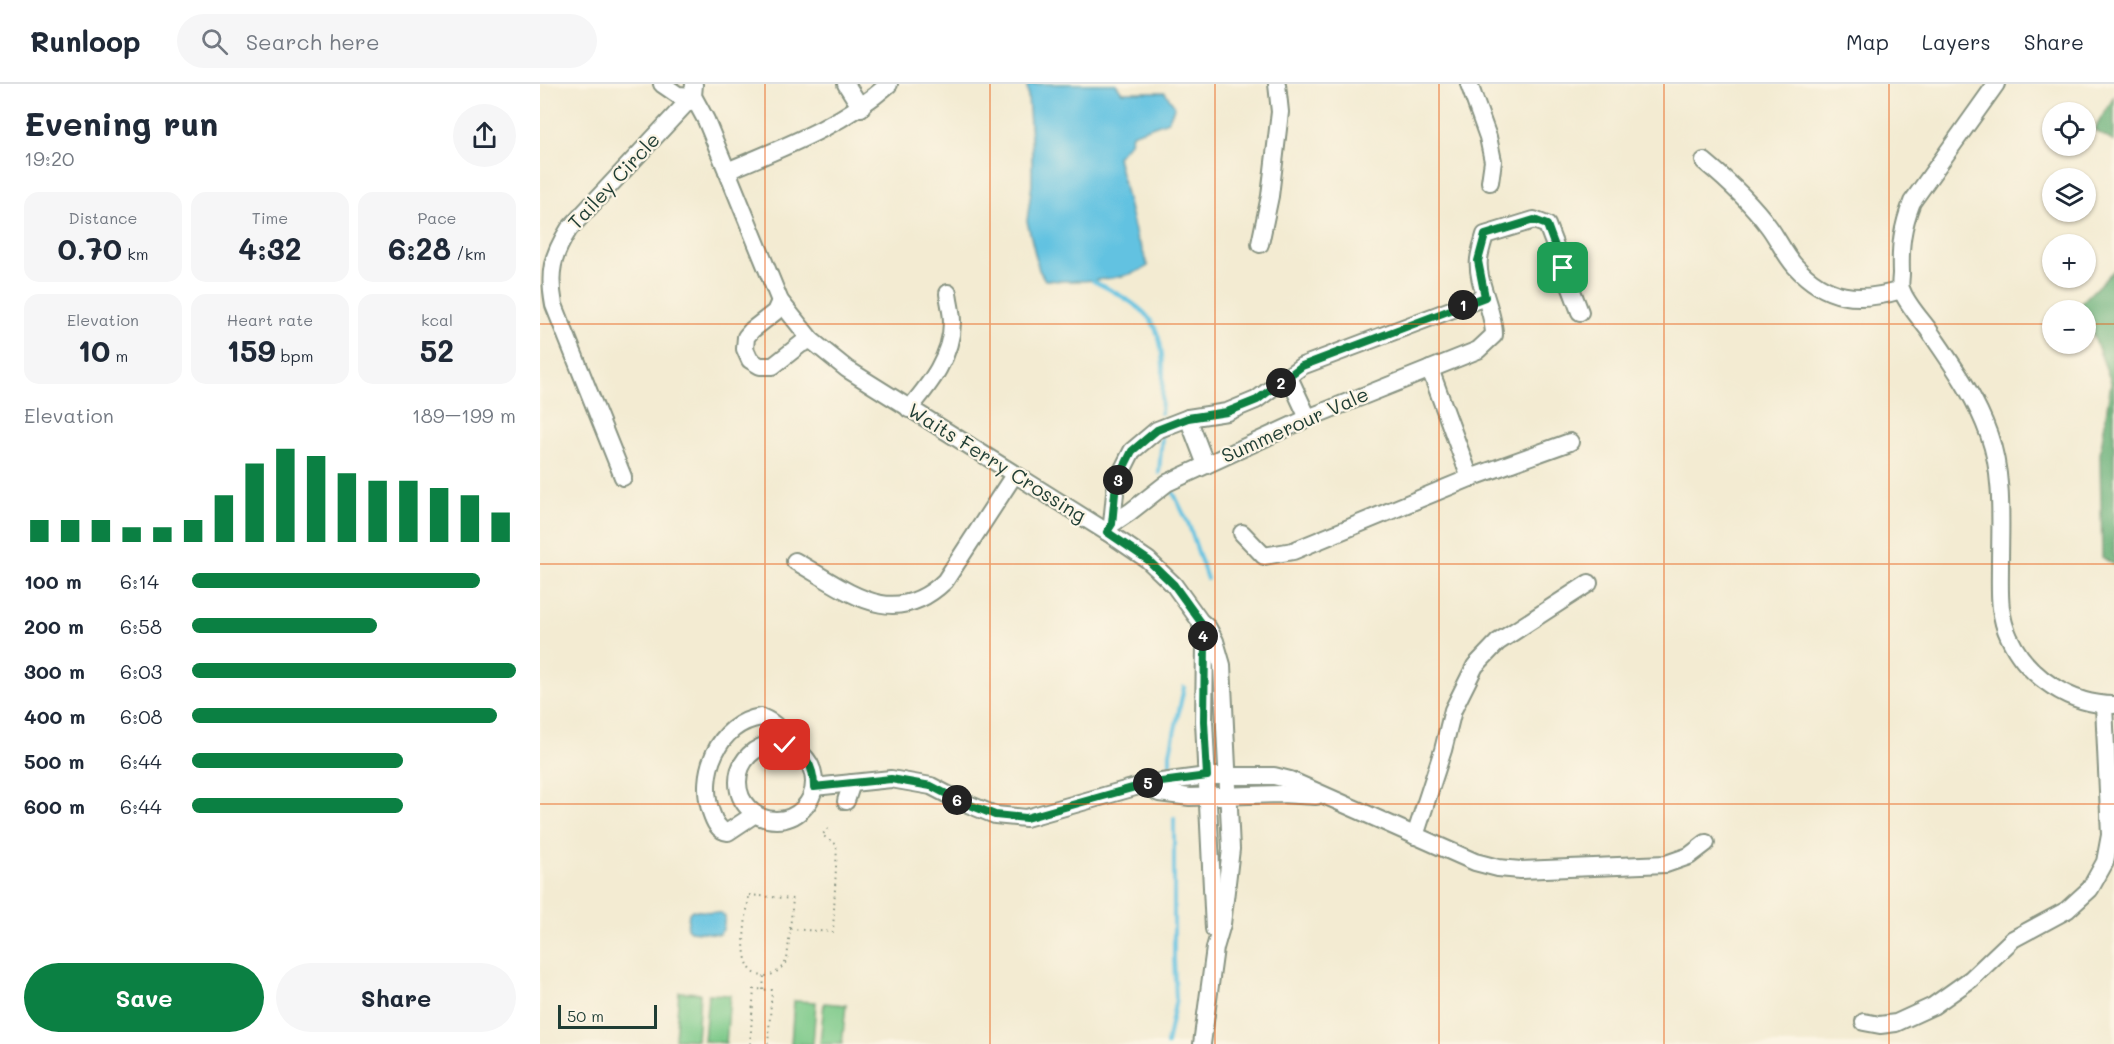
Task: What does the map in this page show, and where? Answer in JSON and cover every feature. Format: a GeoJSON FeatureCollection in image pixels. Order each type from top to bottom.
{"type":"FeatureCollection","features":[{"type":"Feature","properties":{"kind":"street"},"geometry":{"type":"LineString","coordinates":[[662,84],[678,95],[693,90]]}},
{"type":"Feature","properties":{"kind":"street"},"geometry":{"type":"LineString","coordinates":[[846,84],[861,108]]}},
{"type":"Feature","properties":{"kind":"street"},"geometry":{"type":"LineString","coordinates":[[728,171],[810,136],[861,108],[889,84]]}},
{"type":"Feature","properties":{"kind":"street"},"geometry":{"type":"LineString","coordinates":[[1260,244],[1270,196],[1280,112],[1277,84]]}},
{"type":"Feature","properties":{"kind":"street"},"geometry":{"type":"LineString","coordinates":[[1469,84],[1488,137],[1493,161],[1490,182]]}},
{"type":"Feature","properties":{"kind":"street"},"geometry":{"type":"LineString","coordinates":[[1864,1022],[1880,1025],[1896,1023],[1933,1006],[1971,979],[2013,939],[2067,910],[2090,889],[2104,862],[2110,835],[2109,705],[2074,698],[2048,684],[2026,665],[2009,639],[2000,605],[2000,494],[1997,465],[1990,437],[1980,410],[1966,384],[1900,290],[1900,240],[1912,202],[1996,84]]}},
{"type":"Feature","properties":{"kind":"street","name":"Waits Ferry Crossing"},"geometry":{"type":"LineString","coordinates":[[693,90],[780,301],[811,340],[847,369],[909,409],[1014,475],[1110,528],[1174,585],[1200,621],[1208,628],[1215,641],[1222,665],[1231,849],[1222,924],[1215,948],[1202,1044]]}},
{"type":"Feature","properties":{"kind":"street","name":"Tailey Circle"},"geometry":{"type":"LineString","coordinates":[[623,477],[554,305],[550,285],[552,266],[558,246],[569,229],[693,90]]}},
{"type":"Feature","properties":{"kind":"street"},"geometry":{"type":"LineString","coordinates":[[1704,161],[1750,202],[1794,265],[1814,284],[1836,294],[1857,298],[1878,297],[1900,290]]}},
{"type":"Feature","properties":{"kind":"street"},"geometry":{"type":"LineString","coordinates":[[1110,528],[1116,483],[1132,451],[1157,430],[1188,418],[1227,412],[1257,400],[1302,366],[1485,297],[1478,261],[1485,235],[1534,220],[1547,225],[1580,312]]}},
{"type":"Feature","properties":{"kind":"street"},"geometry":{"type":"LineString","coordinates":[[909,409],[931,383],[946,354],[952,323],[948,293]]}},
{"type":"Feature","properties":{"kind":"street","name":"Summerour Vale"},"geometry":{"type":"LineString","coordinates":[[1110,528],[1167,483],[1308,418],[1478,350],[1494,335],[1494,322],[1485,297]]}},
{"type":"Feature","properties":{"kind":"street"},"geometry":{"type":"LineString","coordinates":[[780,301],[775,312],[752,330],[747,337],[745,349],[750,360],[760,366],[773,366],[801,344],[811,340]]}},
{"type":"Feature","properties":{"kind":"street"},"geometry":{"type":"LineString","coordinates":[[1430,369],[1470,478]]}},
{"type":"Feature","properties":{"kind":"street"},"geometry":{"type":"LineString","coordinates":[[1289,376],[1308,418]]}},
{"type":"Feature","properties":{"kind":"street"},"geometry":{"type":"LineString","coordinates":[[1188,418],[1206,465]]}},
{"type":"Feature","properties":{"kind":"street"},"geometry":{"type":"LineString","coordinates":[[1242,533],[1264,556],[1293,551],[1470,478],[1570,442]]}},
{"type":"Feature","properties":{"kind":"street"},"geometry":{"type":"LineString","coordinates":[[795,561],[871,603],[894,606],[916,602],[932,593],[945,581],[1014,475]]}},
{"type":"Feature","properties":{"kind":"street"},"geometry":{"type":"LineString","coordinates":[[1415,836],[1443,750],[1453,710],[1475,666],[1498,642],[1589,583]]}},
{"type":"Feature","properties":{"kind":"street","name":"Waits Ferry Crossing"},"geometry":{"type":"LineString","coordinates":[[1200,621],[1205,643],[1204,721],[1215,948]]}},
{"type":"Feature","properties":{"kind":"street"},"geometry":{"type":"LineString","coordinates":[[755,814],[728,832],[724,832],[718,826],[709,808],[705,787],[711,758],[734,730],[752,718],[761,717],[777,727],[783,736],[785,745]]}},
{"type":"Feature","properties":{"kind":"street"},"geometry":{"type":"LineString","coordinates":[[772,744],[785,745],[796,750],[808,762],[812,770],[814,787],[808,802],[795,814],[788,818],[771,820],[755,814],[748,808],[739,794],[738,777],[743,761],[756,749],[772,744]]}},
{"type":"Feature","properties":{"kind":"street"},"geometry":{"type":"LineString","coordinates":[[814,787],[891,779],[931,786],[995,815],[1026,818],[1146,784],[1207,776],[1274,776],[1290,780],[1475,862],[1498,868],[1521,870],[1666,864],[1689,856],[1706,843]]}},
{"type":"Feature","properties":{"kind":"street"},"geometry":{"type":"LineString","coordinates":[[846,801],[852,783]]}},
{"type":"Feature","properties":{"kind":"street"},"geometry":{"type":"LineString","coordinates":[[1146,784],[1159,793],[1208,798],[1281,794],[1323,796]]}},
{"type":"Feature","properties":{"kind":"path"},"geometry":{"type":"LineString","coordinates":[[790,929],[833,932],[837,845],[822,835],[828,829]]}},
{"type":"Feature","properties":{"kind":"path"},"geometry":{"type":"LineString","coordinates":[[749,895],[793,899],[787,960],[778,972],[764,976],[749,969],[745,958],[749,895]]}},
{"type":"Feature","properties":{"kind":"path"},"geometry":{"type":"LineString","coordinates":[[763,990],[764,976]]}},
{"type":"Feature","properties":{"kind":"path"},"geometry":{"type":"LineString","coordinates":[[750,1044],[754,989],[772,990],[768,1044]]}},
{"type":"Feature","properties":{"kind":"green space"},"geometry":{"type":"Polygon","coordinates":[[[2114,97],[2114,142],[2096,131],[2096,127],[2114,97]]]}},
{"type":"Feature","properties":{"kind":"green space"},"geometry":{"type":"Polygon","coordinates":[[[2114,270],[2114,565],[2102,557],[2100,454],[2111,382],[2096,342],[2096,300],[2084,300],[2114,270]]]}},
{"type":"Feature","properties":{"kind":"green space"},"geometry":{"type":"Polygon","coordinates":[[[679,992],[700,993],[697,1040],[675,1039],[679,992]]]}},
{"type":"Feature","properties":{"kind":"green space"},"geometry":{"type":"Polygon","coordinates":[[[708,994],[730,995],[726,1043],[704,1041],[708,994]]]}},
{"type":"Feature","properties":{"kind":"green space"},"geometry":{"type":"Polygon","coordinates":[[[794,1001],[816,1002],[813,1044],[791,1044],[794,1001]]]}},
{"type":"Feature","properties":{"kind":"green space"},"geometry":{"type":"Polygon","coordinates":[[[824,1003],[846,1005],[842,1044],[820,1044],[824,1003]]]}},
{"type":"Feature","properties":{"kind":"water"},"geometry":{"type":"Polygon","coordinates":[[[1027,84],[1116,84],[1122,92],[1165,92],[1175,106],[1168,121],[1132,134],[1130,142],[1117,157],[1137,240],[1148,266],[1113,278],[1084,281],[1045,280],[1039,270],[1027,221],[1032,184],[1032,151],[1027,84]]]}},
{"type":"Feature","properties":{"kind":"water"},"geometry":{"type":"Polygon","coordinates":[[[692,910],[721,913],[725,916],[723,930],[719,934],[690,931],[687,928],[689,913],[692,910]]]}},
{"type":"Feature","properties":{"kind":"waterway"},"geometry":{"type":"LineString","coordinates":[[1093,281],[1137,307],[1148,317],[1154,327],[1159,338],[1163,363],[1161,413]]}},
{"type":"Feature","properties":{"kind":"waterway"},"geometry":{"type":"LineString","coordinates":[[1159,473],[1162,436]]}},
{"type":"Feature","properties":{"kind":"waterway"},"geometry":{"type":"LineString","coordinates":[[1173,492],[1189,525],[1207,579]]}},
{"type":"Feature","properties":{"kind":"waterway"},"geometry":{"type":"LineString","coordinates":[[1170,765],[1170,753],[1184,687]]}},
{"type":"Feature","properties":{"kind":"waterway"},"geometry":{"type":"LineString","coordinates":[[1167,1044],[1176,999],[1174,818]]}},
{"type":"Feature","properties":{"kind":"route"},"geometry":{"type":"LineString","coordinates":[[785,745],[803,755],[808,762],[814,778],[814,787],[891,779],[931,786],[995,815],[1026,818],[1146,784],[1207,776],[1204,721],[1205,643],[1200,621],[1174,585],[1148,560],[1107,532],[1112,524],[1116,483],[1132,451],[1157,430],[1188,418],[1227,412],[1257,400],[1302,366],[1485,297],[1478,261],[1485,235],[1534,220],[1547,225],[1563,268]]}}]}
